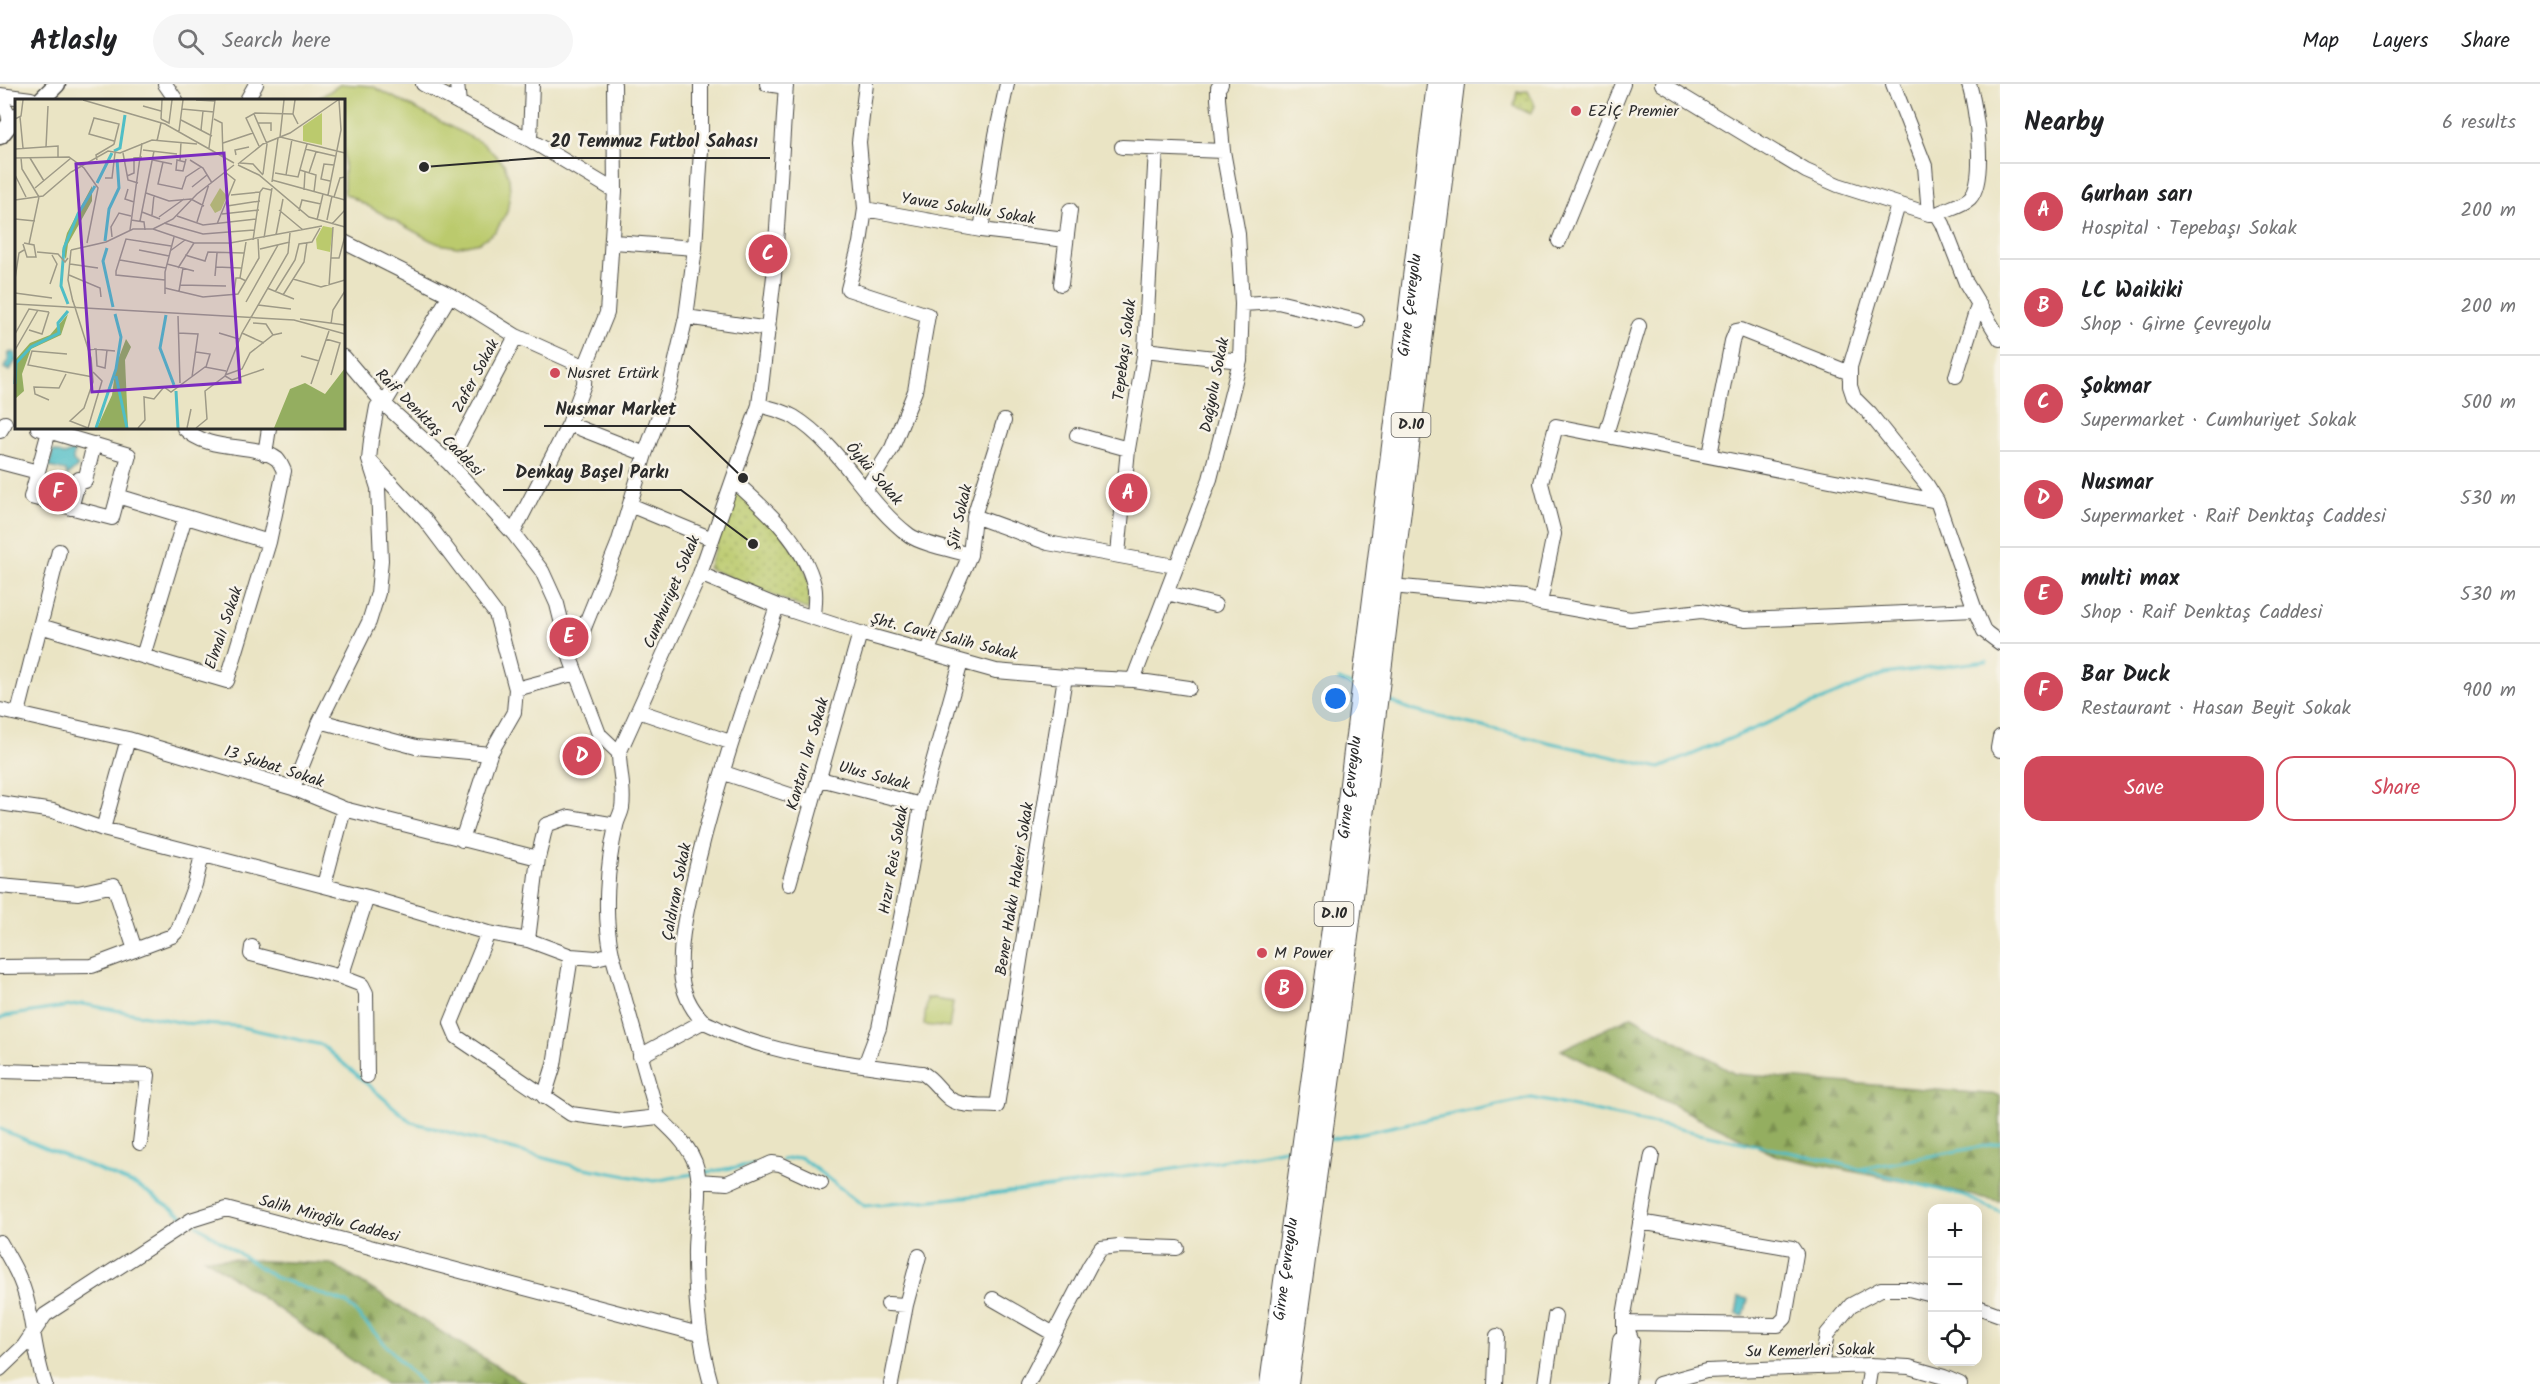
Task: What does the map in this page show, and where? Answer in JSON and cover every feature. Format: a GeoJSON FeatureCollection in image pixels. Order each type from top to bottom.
{"type":"FeatureCollection","features":[{"type":"Feature","properties":{"kind":"highway","name":"Girne Çevreyolu"},"geometry":{"type":"LineString","coordinates":[[1270,1384],[1315,1115],[1333,921],[1372,668],[1437,84]]}},
{"type":"Feature","properties":{"kind":"highway","name":"Girne Çevreyolu"},"geometry":{"type":"LineString","coordinates":[[1372,668],[1391,586],[1454,84]]}},
{"type":"Feature","properties":{"kind":"highway","name":"Girne Çevreyolu"},"geometry":{"type":"LineString","coordinates":[[1288,1384],[1307,1171]]}},
{"type":"Feature","properties":{"kind":"main road"},"geometry":{"type":"LineString","coordinates":[[35,99],[43,84]]}},
{"type":"Feature","properties":{"kind":"main road"},"geometry":{"type":"LineString","coordinates":[[35,99],[57,84]]}},
{"type":"Feature","properties":{"kind":"main road"},"geometry":{"type":"LineString","coordinates":[[0,145],[11,126]]}},
{"type":"Feature","properties":{"kind":"street"},"geometry":{"type":"LineString","coordinates":[[248,99],[256,84]]}},
{"type":"Feature","properties":{"kind":"street"},"geometry":{"type":"LineString","coordinates":[[423,84],[530,140],[615,191]]}},
{"type":"Feature","properties":{"kind":"street"},"geometry":{"type":"LineString","coordinates":[[457,84],[459,103]]}},
{"type":"Feature","properties":{"kind":"street"},"geometry":{"type":"LineString","coordinates":[[530,140],[532,84]]}},
{"type":"Feature","properties":{"kind":"street"},"geometry":{"type":"LineString","coordinates":[[513,533],[568,424],[584,384],[585,368],[607,313],[614,242],[615,84]]}},
{"type":"Feature","properties":{"kind":"street"},"geometry":{"type":"LineString","coordinates":[[516,689],[574,666],[591,612],[618,544],[645,454],[670,386],[686,317],[695,248],[701,150],[699,99],[701,84]]}},
{"type":"Feature","properties":{"kind":"street"},"geometry":{"type":"LineString","coordinates":[[767,84],[786,86]]}},
{"type":"Feature","properties":{"kind":"street"},"geometry":{"type":"LineString","coordinates":[[866,84],[858,142],[865,209],[860,243],[848,289],[928,315],[915,391],[892,448],[866,489]]}},
{"type":"Feature","properties":{"kind":"street","name":"Dağyolu Sokak"},"geometry":{"type":"LineString","coordinates":[[1133,680],[1210,479],[1240,361],[1242,304],[1238,234],[1223,151],[1218,99],[1220,84]]}},
{"type":"Feature","properties":{"kind":"street"},"geometry":{"type":"LineString","coordinates":[[1559,241],[1623,84]]}},
{"type":"Feature","properties":{"kind":"street"},"geometry":{"type":"LineString","coordinates":[[1662,84],[1806,171],[1838,185],[1933,214],[1943,224],[1966,282],[2000,339]]}},
{"type":"Feature","properties":{"kind":"street"},"geometry":{"type":"LineString","coordinates":[[1893,84],[1925,166],[1933,214]]}},
{"type":"Feature","properties":{"kind":"street"},"geometry":{"type":"LineString","coordinates":[[1933,214],[1970,198],[1975,189],[1981,158],[1969,84]]}},
{"type":"Feature","properties":{"kind":"street"},"geometry":{"type":"LineString","coordinates":[[167,85],[175,99]]}},
{"type":"Feature","properties":{"kind":"street"},"geometry":{"type":"LineString","coordinates":[[981,230],[1002,85]]}},
{"type":"Feature","properties":{"kind":"street","name":"Cumhuriyet Sokak"},"geometry":{"type":"LineString","coordinates":[[619,753],[700,574],[759,405],[768,329],[786,86]]}},
{"type":"Feature","properties":{"kind":"street"},"geometry":{"type":"LineString","coordinates":[[0,95],[27,99]]}},
{"type":"Feature","properties":{"kind":"street"},"geometry":{"type":"LineString","coordinates":[[0,100],[8,113],[11,126]]}},
{"type":"Feature","properties":{"kind":"street"},"geometry":{"type":"LineString","coordinates":[[1122,147],[1223,151]]}},
{"type":"Feature","properties":{"kind":"street","name":"Tepebaşı Sokak"},"geometry":{"type":"LineString","coordinates":[[1118,554],[1128,449],[1145,350],[1156,149]]}},
{"type":"Feature","properties":{"kind":"street"},"geometry":{"type":"LineString","coordinates":[[1898,205],[1850,373],[1850,386],[1854,398],[1877,422],[1927,484],[1937,501],[1984,631],[2000,643]]}},
{"type":"Feature","properties":{"kind":"street","name":"Yavuz Sokullu Sokak"},"geometry":{"type":"LineString","coordinates":[[865,209],[981,230],[1066,240]]}},
{"type":"Feature","properties":{"kind":"street"},"geometry":{"type":"LineString","coordinates":[[1061,284],[1070,210]]}},
{"type":"Feature","properties":{"kind":"street"},"geometry":{"type":"LineString","coordinates":[[345,242],[450,295],[516,336],[585,368]]}},
{"type":"Feature","properties":{"kind":"street"},"geometry":{"type":"LineString","coordinates":[[614,242],[695,248]]}},
{"type":"Feature","properties":{"kind":"street"},"geometry":{"type":"LineString","coordinates":[[293,788],[320,721],[365,630],[378,593],[381,560],[378,488],[369,460],[377,407],[384,404],[450,295]]}},
{"type":"Feature","properties":{"kind":"street"},"geometry":{"type":"LineString","coordinates":[[1242,304],[1278,302],[1357,321]]}},
{"type":"Feature","properties":{"kind":"street"},"geometry":{"type":"LineString","coordinates":[[1956,376],[1978,305]]}},
{"type":"Feature","properties":{"kind":"street"},"geometry":{"type":"LineString","coordinates":[[686,317],[768,329]]}},
{"type":"Feature","properties":{"kind":"street"},"geometry":{"type":"LineString","coordinates":[[1606,434],[1639,326]]}},
{"type":"Feature","properties":{"kind":"street"},"geometry":{"type":"LineString","coordinates":[[1710,455],[1736,330],[1850,373]]}},
{"type":"Feature","properties":{"kind":"street","name":"Zafer Sokak"},"geometry":{"type":"LineString","coordinates":[[449,463],[516,336]]}},
{"type":"Feature","properties":{"kind":"street"},"geometry":{"type":"LineString","coordinates":[[1145,350],[1240,361]]}},
{"type":"Feature","properties":{"kind":"street","name":"Raif Denktaş Caddesi"},"geometry":{"type":"LineString","coordinates":[[345,358],[384,404],[449,463],[513,533],[542,571],[554,595],[574,666],[599,734],[619,753]]}},
{"type":"Feature","properties":{"kind":"street","name":"Öykü Sokak"},"geometry":{"type":"LineString","coordinates":[[759,405],[792,415],[806,426],[824,442],[884,513],[911,537],[970,555]]}},
{"type":"Feature","properties":{"kind":"street","name":"Şiir Sokak"},"geometry":{"type":"LineString","coordinates":[[928,650],[970,555],[974,516],[1004,421]]}},
{"type":"Feature","properties":{"kind":"street"},"geometry":{"type":"LineString","coordinates":[[568,424],[645,454]]}},
{"type":"Feature","properties":{"kind":"street"},"geometry":{"type":"LineString","coordinates":[[1539,603],[1554,534],[1541,483],[1556,426],[1606,434],[1937,501]]}},
{"type":"Feature","properties":{"kind":"street"},"geometry":{"type":"LineString","coordinates":[[44,429],[129,455],[112,518],[31,497],[38,472],[44,429]]}},
{"type":"Feature","properties":{"kind":"street"},"geometry":{"type":"LineString","coordinates":[[185,429],[198,439],[265,454],[269,429]]}},
{"type":"Feature","properties":{"kind":"street"},"geometry":{"type":"LineString","coordinates":[[1077,435],[1128,449]]}},
{"type":"Feature","properties":{"kind":"street"},"geometry":{"type":"LineString","coordinates":[[71,508],[79,479],[85,481],[94,444]]}},
{"type":"Feature","properties":{"kind":"street","name":"Elmalı Sokak"},"geometry":{"type":"LineString","coordinates":[[40,626],[227,681],[269,542],[284,471],[278,459],[265,454]]}},
{"type":"Feature","properties":{"kind":"street"},"geometry":{"type":"LineString","coordinates":[[369,460],[425,520],[496,614],[516,689],[514,712],[490,754],[462,840]]}},
{"type":"Feature","properties":{"kind":"street"},"geometry":{"type":"LineString","coordinates":[[0,462],[38,472]]}},
{"type":"Feature","properties":{"kind":"street"},"geometry":{"type":"LineString","coordinates":[[733,480],[775,519],[803,557],[815,587],[814,618]]}},
{"type":"Feature","properties":{"kind":"street"},"geometry":{"type":"LineString","coordinates":[[124,498],[269,542]]}},
{"type":"Feature","properties":{"kind":"street"},"geometry":{"type":"LineString","coordinates":[[630,505],[712,539]]}},
{"type":"Feature","properties":{"kind":"street"},"geometry":{"type":"LineString","coordinates":[[974,516],[1048,543],[1175,566]]}},
{"type":"Feature","properties":{"kind":"street"},"geometry":{"type":"LineString","coordinates":[[143,656],[185,517]]}},
{"type":"Feature","properties":{"kind":"street"},"geometry":{"type":"LineString","coordinates":[[18,713],[60,551]]}},
{"type":"Feature","properties":{"kind":"street","name":"Şht. Cavit Salih Sokak"},"geometry":{"type":"LineString","coordinates":[[700,574],[777,606],[860,633],[928,650],[960,662],[996,671],[1133,680],[1190,688]]}},
{"type":"Feature","properties":{"kind":"street"},"geometry":{"type":"LineString","coordinates":[[1391,586],[1525,598],[1539,603],[1630,619],[1701,611],[1745,620],[1975,610]]}},
{"type":"Feature","properties":{"kind":"street"},"geometry":{"type":"LineString","coordinates":[[1167,593],[1215,605]]}},
{"type":"Feature","properties":{"kind":"street","name":"Çaldıran Sokak"},"geometry":{"type":"LineString","coordinates":[[777,606],[744,708],[730,742],[724,773],[709,816],[685,915],[681,974],[685,995],[704,1021],[737,1037],[766,1046],[865,1065],[922,1072],[930,1077],[949,1099],[958,1103],[997,1106]]}},
{"type":"Feature","properties":{"kind":"street"},"geometry":{"type":"LineString","coordinates":[[562,626],[580,620],[591,612]]}},
{"type":"Feature","properties":{"kind":"street","name":"Kantarı lar Sokak"},"geometry":{"type":"LineString","coordinates":[[789,884],[860,633]]}},
{"type":"Feature","properties":{"kind":"street","name":"Hızır Reis Sokak"},"geometry":{"type":"LineString","coordinates":[[865,1065],[879,1028],[912,867],[921,805],[960,662]]}},
{"type":"Feature","properties":{"kind":"street","name":"Bener Hakkı Hakeri Sokak"},"geometry":{"type":"LineString","coordinates":[[997,1106],[1065,677]]}},
{"type":"Feature","properties":{"kind":"street","name":"Raif Denktaş Caddesi"},"geometry":{"type":"LineString","coordinates":[[587,702],[611,734],[626,738]]}},
{"type":"Feature","properties":{"kind":"street","name":"13 Şubat Sokak"},"geometry":{"type":"LineString","coordinates":[[0,710],[128,739],[293,788],[344,809],[538,858]]}},
{"type":"Feature","properties":{"kind":"street"},"geometry":{"type":"LineString","coordinates":[[638,711],[730,742]]}},
{"type":"Feature","properties":{"kind":"street"},"geometry":{"type":"LineString","coordinates":[[320,721],[416,747],[490,754]]}},
{"type":"Feature","properties":{"kind":"street"},"geometry":{"type":"LineString","coordinates":[[2000,737],[1998,748],[2000,750]]}},
{"type":"Feature","properties":{"kind":"street"},"geometry":{"type":"LineString","coordinates":[[103,829],[128,739]]}},
{"type":"Feature","properties":{"kind":"street"},"geometry":{"type":"LineString","coordinates":[[619,753],[623,784],[622,809],[616,825],[606,907],[606,929],[658,1117],[675,1132],[697,1167],[700,1196],[694,1256],[699,1334],[711,1384]]}},
{"type":"Feature","properties":{"kind":"street"},"geometry":{"type":"LineString","coordinates":[[724,773],[811,802]]}},
{"type":"Feature","properties":{"kind":"street","name":"Ulus Sokak"},"geometry":{"type":"LineString","coordinates":[[820,779],[921,805]]}},
{"type":"Feature","properties":{"kind":"street"},"geometry":{"type":"LineString","coordinates":[[0,803],[53,811],[103,829],[324,885],[488,933],[528,940],[571,956],[597,958],[612,954]]}},
{"type":"Feature","properties":{"kind":"street"},"geometry":{"type":"LineString","coordinates":[[324,885],[344,809]]}},
{"type":"Feature","properties":{"kind":"street"},"geometry":{"type":"LineString","coordinates":[[528,940],[538,858],[546,825],[569,817],[616,825]]}},
{"type":"Feature","properties":{"kind":"street"},"geometry":{"type":"LineString","coordinates":[[0,967],[92,966],[172,936],[178,930],[195,884],[202,855]]}},
{"type":"Feature","properties":{"kind":"street"},"geometry":{"type":"LineString","coordinates":[[0,886],[78,893],[114,885],[135,950]]}},
{"type":"Feature","properties":{"kind":"street"},"geometry":{"type":"LineString","coordinates":[[341,977],[367,897]]}},
{"type":"Feature","properties":{"kind":"street"},"geometry":{"type":"LineString","coordinates":[[488,933],[451,1023],[457,1037],[571,1114],[622,1121],[658,1117]]}},
{"type":"Feature","properties":{"kind":"street"},"geometry":{"type":"LineString","coordinates":[[252,947],[251,954],[341,977],[362,985],[366,993],[367,1076]]}},
{"type":"Feature","properties":{"kind":"street"},"geometry":{"type":"LineString","coordinates":[[544,1097],[554,1065],[571,956]]}},
{"type":"Feature","properties":{"kind":"street"},"geometry":{"type":"LineString","coordinates":[[640,1056],[704,1021]]}},
{"type":"Feature","properties":{"kind":"street"},"geometry":{"type":"LineString","coordinates":[[0,1071],[148,1075],[140,1143]]}},
{"type":"Feature","properties":{"kind":"street"},"geometry":{"type":"LineString","coordinates":[[1615,1384],[1620,1339],[1624,1335],[1652,1155]]}},
{"type":"Feature","properties":{"kind":"street"},"geometry":{"type":"LineString","coordinates":[[698,1181],[727,1183],[772,1163],[780,1164],[821,1183]]}},
{"type":"Feature","properties":{"kind":"street","name":"Salih Miroğlu Caddesi"},"geometry":{"type":"LineString","coordinates":[[0,1369],[24,1346],[45,1315],[191,1220],[226,1209],[699,1334]]}},
{"type":"Feature","properties":{"kind":"street"},"geometry":{"type":"LineString","coordinates":[[1625,1323],[1778,1325],[1785,1318],[1796,1254],[1792,1248],[1640,1222]]}},
{"type":"Feature","properties":{"kind":"street"},"geometry":{"type":"LineString","coordinates":[[0,1242],[18,1273],[27,1302],[45,1384]]}},
{"type":"Feature","properties":{"kind":"street"},"geometry":{"type":"LineString","coordinates":[[1028,1384],[1101,1248],[1119,1246],[1177,1248]]}},
{"type":"Feature","properties":{"kind":"street"},"geometry":{"type":"LineString","coordinates":[[891,1384],[906,1305],[919,1256]]}},
{"type":"Feature","properties":{"kind":"street"},"geometry":{"type":"LineString","coordinates":[[1821,1366],[1827,1334],[1851,1305],[1881,1289],[1909,1289],[1928,1294]]}},
{"type":"Feature","properties":{"kind":"street"},"geometry":{"type":"LineString","coordinates":[[993,1299],[1054,1334]]}},
{"type":"Feature","properties":{"kind":"street"},"geometry":{"type":"LineString","coordinates":[[888,1304],[906,1305]]}},
{"type":"Feature","properties":{"kind":"street"},"geometry":{"type":"LineString","coordinates":[[1982,1309],[2000,1315]]}},
{"type":"Feature","properties":{"kind":"street"},"geometry":{"type":"LineString","coordinates":[[1545,1384],[1555,1316]]}},
{"type":"Feature","properties":{"kind":"street"},"geometry":{"type":"LineString","coordinates":[[1625,1323],[1632,1341],[1628,1384]]}},
{"type":"Feature","properties":{"kind":"street"},"geometry":{"type":"LineString","coordinates":[[1495,1384],[1497,1336]]}},
{"type":"Feature","properties":{"kind":"street"},"geometry":{"type":"LineString","coordinates":[[1868,1384],[1871,1365]]}},
{"type":"Feature","properties":{"kind":"street","name":"Su Kemerleri Sokak"},"geometry":{"type":"LineString","coordinates":[[1659,1384],[1706,1371],[1871,1365],[1909,1367],[1960,1384]]}},
{"type":"Feature","properties":{"kind":"green space"},"geometry":{"type":"Polygon","coordinates":[[[341,84],[372,86],[484,144],[504,164],[509,178],[510,193],[507,212],[496,231],[480,242],[457,247],[439,244],[345,194],[345,99],[318,99],[341,84]]]}},
{"type":"Feature","properties":{"kind":"green space"},"geometry":{"type":"Polygon","coordinates":[[[1528,91],[1535,106],[1531,114],[1514,106],[1517,92],[1528,91]]]}},
{"type":"Feature","properties":{"kind":"green space"},"geometry":{"type":"Polygon","coordinates":[[[736,489],[780,531],[798,555],[809,583],[808,610],[708,568],[736,489]]]}},
{"type":"Feature","properties":{"kind":"green space"},"geometry":{"type":"Polygon","coordinates":[[[927,998],[953,1002],[949,1028],[924,1025],[927,998]]]}},
{"type":"Feature","properties":{"kind":"green space"},"geometry":{"type":"Polygon","coordinates":[[[1632,1016],[1735,1074],[2000,1095],[2000,1201],[1777,1156],[1561,1050],[1632,1016]]]}},
{"type":"Feature","properties":{"kind":"green space"},"geometry":{"type":"Polygon","coordinates":[[[205,1258],[331,1264],[526,1384],[386,1384],[205,1258]]]}},
{"type":"Feature","properties":{"kind":"water"},"geometry":{"type":"Polygon","coordinates":[[[9,353],[15,353],[15,362],[9,371],[4,368],[8,362],[9,353]]]}},
{"type":"Feature","properties":{"kind":"water"},"geometry":{"type":"Polygon","coordinates":[[[53,451],[64,455],[74,451],[73,461],[78,466],[67,476],[66,471],[49,467],[53,451]]]}},
{"type":"Feature","properties":{"kind":"water"},"geometry":{"type":"Polygon","coordinates":[[[1739,1297],[1748,1299],[1744,1316],[1736,1314],[1739,1297]]]}},
{"type":"Feature","properties":{"kind":"waterway"},"geometry":{"type":"LineString","coordinates":[[1384,699],[1414,711],[1660,768],[1884,674],[1987,661]]}},
{"type":"Feature","properties":{"kind":"waterway"},"geometry":{"type":"LineString","coordinates":[[1339,680],[1356,687]]}},
{"type":"Feature","properties":{"kind":"waterway"},"geometry":{"type":"LineString","coordinates":[[0,1019],[6,1016],[83,1004],[184,1023],[237,1026],[322,1045],[411,1122],[574,1166],[654,1181],[693,1174]]}},
{"type":"Feature","properties":{"kind":"waterway"},"geometry":{"type":"LineString","coordinates":[[1327,1140],[1532,1098],[1817,1158],[1964,1196],[2000,1212]]}},
{"type":"Feature","properties":{"kind":"waterway"},"geometry":{"type":"LineString","coordinates":[[0,1129],[138,1186],[183,1216]]}},
{"type":"Feature","properties":{"kind":"waterway"},"geometry":{"type":"LineString","coordinates":[[1860,1169],[2000,1143]]}},
{"type":"Feature","properties":{"kind":"waterway"},"geometry":{"type":"LineString","coordinates":[[782,1160],[800,1157],[864,1206],[1081,1183],[1295,1147]]}},
{"type":"Feature","properties":{"kind":"waterway"},"geometry":{"type":"LineString","coordinates":[[702,1173],[755,1164]]}},
{"type":"Feature","properties":{"kind":"waterway"},"geometry":{"type":"LineString","coordinates":[[197,1225],[274,1277],[347,1303],[422,1384]]}},
{"type":"Feature","properties":{"kind":"place","name":"EZİÇ Premier"},"geometry":{"type":"Point","coordinates":[1576,111]}},
{"type":"Feature","properties":{"kind":"place","name":"20 Temmuz Futbol Sahası"},"geometry":{"type":"Point","coordinates":[424,167]}},
{"type":"Feature","properties":{"kind":"place","name":"Şokmar"},"geometry":{"type":"Point","coordinates":[768,254]}},
{"type":"Feature","properties":{"kind":"place","name":"Nusret Ertürk"},"geometry":{"type":"Point","coordinates":[555,373]}},
{"type":"Feature","properties":{"kind":"place","name":"Nusmar Market"},"geometry":{"type":"Point","coordinates":[743,478]}},
{"type":"Feature","properties":{"kind":"place","name":"Bar Duck"},"geometry":{"type":"Point","coordinates":[58,492]}},
{"type":"Feature","properties":{"kind":"place","name":"Gurhan sarı"},"geometry":{"type":"Point","coordinates":[1128,493]}},
{"type":"Feature","properties":{"kind":"place","name":"Denkay Başel Parkı"},"geometry":{"type":"Point","coordinates":[753,544]}},
{"type":"Feature","properties":{"kind":"place","name":"multi max"},"geometry":{"type":"Point","coordinates":[569,637]}},
{"type":"Feature","properties":{"kind":"place","name":"Nusmar"},"geometry":{"type":"Point","coordinates":[582,756]}},
{"type":"Feature","properties":{"kind":"place","name":"M Power"},"geometry":{"type":"Point","coordinates":[1262,953]}},
{"type":"Feature","properties":{"kind":"place","name":"LC Waikiki"},"geometry":{"type":"Point","coordinates":[1284,989]}}]}
